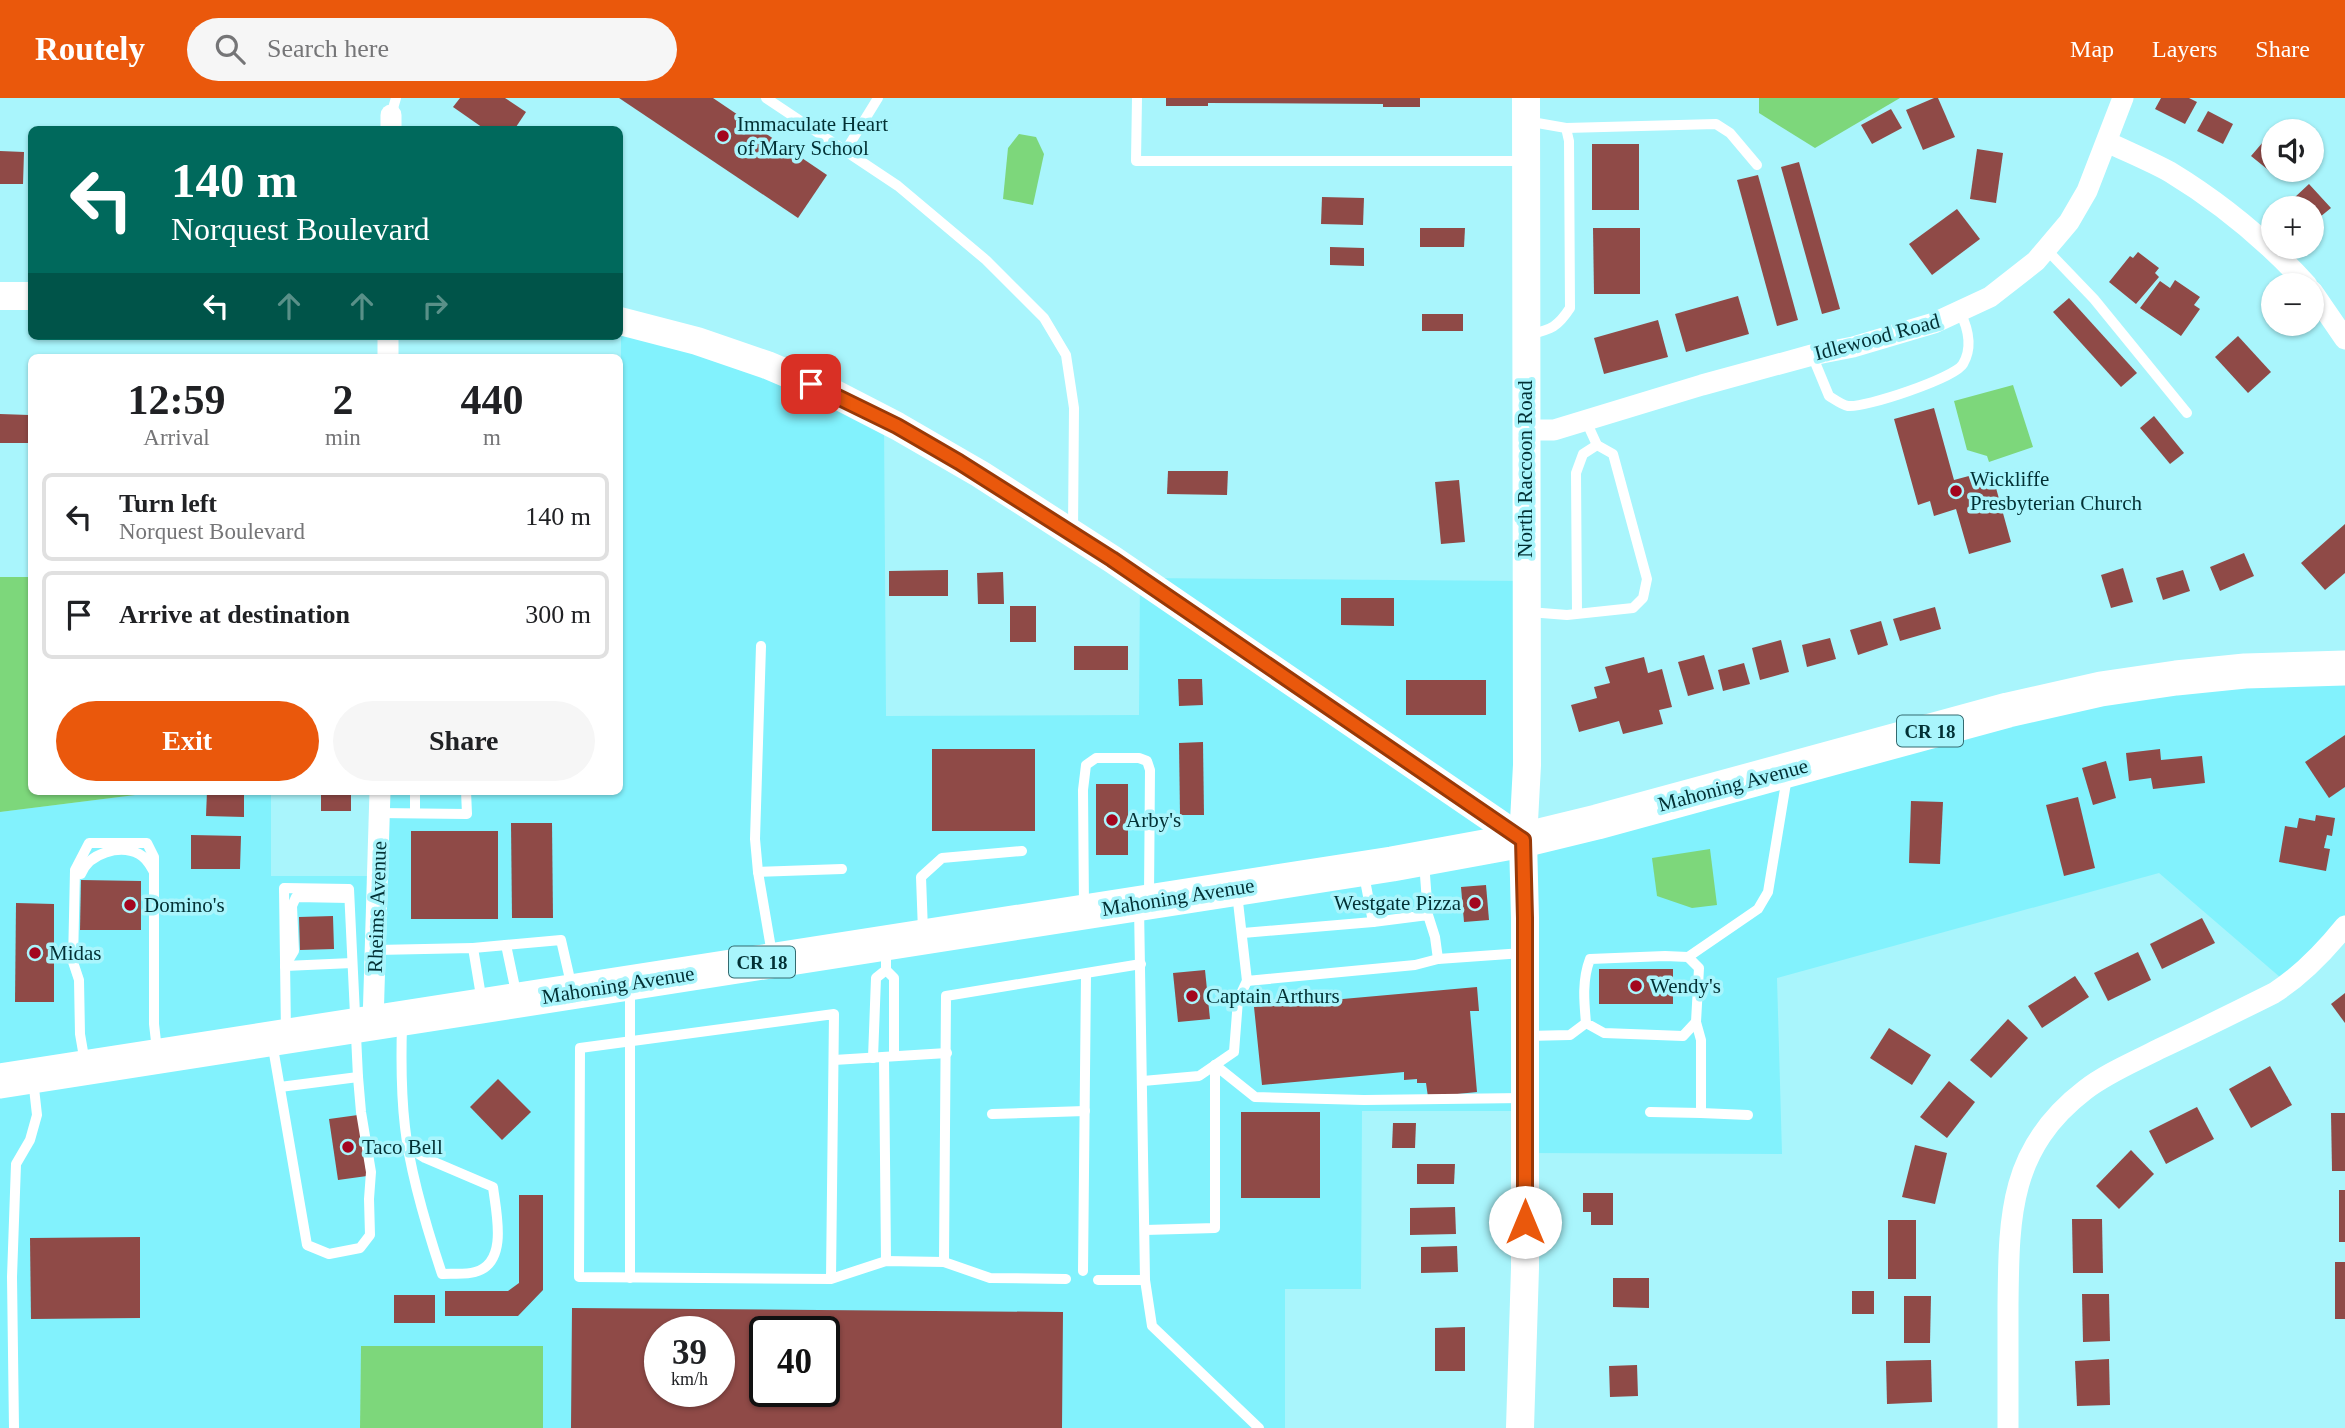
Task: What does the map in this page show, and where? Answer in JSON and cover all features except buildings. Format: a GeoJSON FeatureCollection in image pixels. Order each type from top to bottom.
{"type":"FeatureCollection","features":[{"type":"Feature","properties":{"kind":"main road","name":"Mahoning Avenue"},"geometry":{"type":"LineString","coordinates":[[8,1079],[774,961],[886,956],[923,937],[1523,840],[2008,710],[2101,689],[2245,671],[2345,668]]}},
{"type":"Feature","properties":{"kind":"street","name":"Idlewood Road"},"geometry":{"type":"LineString","coordinates":[[1525,430],[1554,430],[1702,385],[1812,355],[1853,347],[1934,323],[1990,297],[2017,278],[2069,222],[2087,191],[2123,98]]}},
{"type":"Feature","properties":{"kind":"street","name":"North Raccoon Road"},"geometry":{"type":"LineString","coordinates":[[1520,1428],[1525,1098],[1523,840],[1527,765],[1526,109]]}},
{"type":"Feature","properties":{"kind":"street"},"geometry":{"type":"LineString","coordinates":[[2107,142],[2168,171],[2213,199],[2267,244],[2295,273]]}},
{"type":"Feature","properties":{"kind":"street"},"geometry":{"type":"LineString","coordinates":[[0,296],[28,296]]}},
{"type":"Feature","properties":{"kind":"street"},"geometry":{"type":"LineString","coordinates":[[2324,308],[2345,339]]}},
{"type":"Feature","properties":{"kind":"street"},"geometry":{"type":"LineString","coordinates":[[623,322],[696,341],[767,365],[833,393],[897,426],[980,474],[1073,534],[1523,840]]}},
{"type":"Feature","properties":{"kind":"street","name":"Rheims Avenue"},"geometry":{"type":"LineString","coordinates":[[377,1022],[380,795]]}},
{"type":"Feature","properties":{"kind":"street"},"geometry":{"type":"LineString","coordinates":[[2008,1428],[2008,1243],[2012,1210],[2025,1165],[2044,1132],[2086,1089],[2288,984],[2306,970],[2345,926]]}},
{"type":"Feature","properties":{"kind":"lane"},"geometry":{"type":"LineString","coordinates":[[766,98],[898,186],[986,260],[1044,318],[1066,355],[1074,408],[1073,534]]}},
{"type":"Feature","properties":{"kind":"lane"},"geometry":{"type":"LineString","coordinates":[[846,150],[878,98]]}},
{"type":"Feature","properties":{"kind":"lane"},"geometry":{"type":"LineString","coordinates":[[1137,98],[1136,161],[1525,161]]}},
{"type":"Feature","properties":{"kind":"lane"},"geometry":{"type":"LineString","coordinates":[[1526,109],[1566,128],[1716,124],[1730,133],[1757,165]]}},
{"type":"Feature","properties":{"kind":"lane"},"geometry":{"type":"LineString","coordinates":[[1525,335],[1551,329],[1570,307],[1569,141],[1566,128]]}},
{"type":"Feature","properties":{"kind":"lane"},"geometry":{"type":"LineString","coordinates":[[2046,249],[2094,299],[2187,413]]}},
{"type":"Feature","properties":{"kind":"lane"},"geometry":{"type":"LineString","coordinates":[[1812,355],[1829,396],[1848,406],[1894,396],[1944,378],[1962,367],[1968,353],[1968,329],[1960,312]]}},
{"type":"Feature","properties":{"kind":"lane"},"geometry":{"type":"LineString","coordinates":[[1526,611],[1567,615],[1633,608],[1643,598],[1647,579],[1613,454],[1597,445],[1586,421]]}},
{"type":"Feature","properties":{"kind":"lane"},"geometry":{"type":"LineString","coordinates":[[1577,613],[1576,473],[1583,454],[1597,445]]}},
{"type":"Feature","properties":{"kind":"lane"},"geometry":{"type":"LineString","coordinates":[[761,646],[755,839],[758,872],[774,961]]}},
{"type":"Feature","properties":{"kind":"lane"},"geometry":{"type":"LineString","coordinates":[[1084,912],[1083,790],[1086,765],[1096,758],[1139,758],[1147,761],[1150,770],[1141,964],[1145,1280],[1152,1326],[1259,1428]]}},
{"type":"Feature","properties":{"kind":"lane"},"geometry":{"type":"LineString","coordinates":[[1586,1023],[1584,972],[1590,959],[1688,957],[1758,909],[1768,892],[1788,770]]}},
{"type":"Feature","properties":{"kind":"lane"},"geometry":{"type":"LineString","coordinates":[[415,795],[415,813]]}},
{"type":"Feature","properties":{"kind":"lane"},"geometry":{"type":"LineString","coordinates":[[380,813],[467,814],[466,795]]}},
{"type":"Feature","properties":{"kind":"lane"},"geometry":{"type":"LineString","coordinates":[[85,1068],[80,1034],[79,980],[73,962],[75,870],[89,844],[147,844],[154,858],[154,1024],[158,1057]]}},
{"type":"Feature","properties":{"kind":"lane"},"geometry":{"type":"LineString","coordinates":[[923,937],[921,877],[942,858],[1022,851]]}},
{"type":"Feature","properties":{"kind":"lane"},"geometry":{"type":"LineString","coordinates":[[1423,858],[1428,915],[1438,959]]}},
{"type":"Feature","properties":{"kind":"lane"},"geometry":{"type":"LineString","coordinates":[[1362,868],[1373,922]]}},
{"type":"Feature","properties":{"kind":"lane"},"geometry":{"type":"LineString","coordinates":[[758,872],[842,869]]}},
{"type":"Feature","properties":{"kind":"lane"},"geometry":{"type":"LineString","coordinates":[[377,1022],[358,1077],[361,1112],[372,1172],[369,1199],[370,1235],[360,1248],[329,1254],[307,1245],[280,1087],[279,1038],[285,966],[284,888],[349,889],[352,963],[377,1022],[401,1067],[405,1129],[409,1148],[428,1231],[442,1274],[477,1272],[491,1262],[498,1242],[493,1187],[425,1158],[409,1148]]}},
{"type":"Feature","properties":{"kind":"lane"},"geometry":{"type":"LineString","coordinates":[[1143,1081],[1199,1076],[1234,1052],[1238,1000],[1247,981],[1236,888]]}},
{"type":"Feature","properties":{"kind":"lane"},"geometry":{"type":"LineString","coordinates":[[1243,933],[1428,915]]}},
{"type":"Feature","properties":{"kind":"lane"},"geometry":{"type":"LineString","coordinates":[[376,950],[473,948],[561,940],[573,992]]}},
{"type":"Feature","properties":{"kind":"lane"},"geometry":{"type":"LineString","coordinates":[[506,945],[518,1000]]}},
{"type":"Feature","properties":{"kind":"lane"},"geometry":{"type":"LineString","coordinates":[[473,948],[483,1006]]}},
{"type":"Feature","properties":{"kind":"lane"},"geometry":{"type":"LineString","coordinates":[[1247,981],[1525,952]]}},
{"type":"Feature","properties":{"kind":"lane"},"geometry":{"type":"LineString","coordinates":[[886,956],[876,978],[884,1057],[886,1261]]}},
{"type":"Feature","properties":{"kind":"lane"},"geometry":{"type":"LineString","coordinates":[[884,1057],[894,978],[886,956]]}},
{"type":"Feature","properties":{"kind":"lane"},"geometry":{"type":"LineString","coordinates":[[1688,957],[1699,968],[1696,1022],[1701,1040],[1701,1113]]}},
{"type":"Feature","properties":{"kind":"lane"},"geometry":{"type":"LineString","coordinates":[[285,966],[352,963]]}},
{"type":"Feature","properties":{"kind":"lane"},"geometry":{"type":"LineString","coordinates":[[944,1262],[946,996],[1141,964]]}},
{"type":"Feature","properties":{"kind":"lane"},"geometry":{"type":"LineString","coordinates":[[1083,1271],[1086,974]]}},
{"type":"Feature","properties":{"kind":"lane"},"geometry":{"type":"LineString","coordinates":[[630,983],[630,1278]]}},
{"type":"Feature","properties":{"kind":"lane"},"geometry":{"type":"LineString","coordinates":[[831,1279],[834,1014],[580,1048],[579,1277],[831,1279],[886,1261],[944,1262],[990,1278],[1066,1279]]}},
{"type":"Feature","properties":{"kind":"lane"},"geometry":{"type":"LineString","coordinates":[[1586,1023],[1604,1033],[1684,1036],[1696,1022]]}},
{"type":"Feature","properties":{"kind":"lane"},"geometry":{"type":"LineString","coordinates":[[1525,1036],[1570,1035],[1586,1023]]}},
{"type":"Feature","properties":{"kind":"lane"},"geometry":{"type":"LineString","coordinates":[[834,1060],[947,1053]]}},
{"type":"Feature","properties":{"kind":"lane"},"geometry":{"type":"LineString","coordinates":[[1215,1065],[1255,1097],[1364,1100],[1525,1098]]}},
{"type":"Feature","properties":{"kind":"lane"},"geometry":{"type":"LineString","coordinates":[[1145,1230],[1214,1228],[1215,1065]]}},
{"type":"Feature","properties":{"kind":"lane"},"geometry":{"type":"LineString","coordinates":[[280,1087],[358,1077]]}},
{"type":"Feature","properties":{"kind":"lane"},"geometry":{"type":"LineString","coordinates":[[8,1079],[37,1115],[30,1140],[16,1164],[12,1277],[14,1428]]}},
{"type":"Feature","properties":{"kind":"lane"},"geometry":{"type":"LineString","coordinates":[[992,1114],[1085,1111]]}},
{"type":"Feature","properties":{"kind":"lane"},"geometry":{"type":"LineString","coordinates":[[1650,1112],[1748,1115]]}},
{"type":"Feature","properties":{"kind":"lane"},"geometry":{"type":"LineString","coordinates":[[1098,1280],[1145,1280]]}},
{"type":"Feature","properties":{"kind":"shaded area"},"geometry":{"type":"Polygon","coordinates":[[[623,323],[884,420],[886,716],[1139,715],[1140,578],[1526,581],[1523,839],[2008,710],[2345,668],[2345,926],[2288,984],[2159,873],[1777,978],[1782,1154],[1525,1153],[1525,1111],[1362,1111],[1361,1289],[1285,1289],[1285,1428],[543,1428],[542,1346],[361,1346],[360,1428],[0,1428],[0,812],[135,795],[271,795],[271,876],[378,876],[380,795],[623,795],[623,323]]]}},
{"type":"Feature","properties":{"kind":"green space"},"geometry":{"type":"Polygon","coordinates":[[[1759,98],[1900,98],[1815,148],[1759,113],[1759,98]]]}},
{"type":"Feature","properties":{"kind":"green space"},"geometry":{"type":"Polygon","coordinates":[[[1019,134],[1036,137],[1044,154],[1033,205],[1003,199],[1008,148],[1019,134]]]}},
{"type":"Feature","properties":{"kind":"green space"},"geometry":{"type":"Polygon","coordinates":[[[2013,385],[2033,447],[1989,462],[1987,456],[1967,450],[1954,401],[2013,385]]]}},
{"type":"Feature","properties":{"kind":"green space"},"geometry":{"type":"Polygon","coordinates":[[[0,577],[28,577],[28,795],[135,795],[0,812],[0,577]]]}},
{"type":"Feature","properties":{"kind":"green space"},"geometry":{"type":"Polygon","coordinates":[[[1710,849],[1717,905],[1692,908],[1657,896],[1652,858],[1710,849]]]}},
{"type":"Feature","properties":{"kind":"green space"},"geometry":{"type":"Polygon","coordinates":[[[361,1346],[543,1346],[543,1428],[360,1428],[361,1346]]]}},
{"type":"Feature","properties":{"kind":"place","name":"Immaculate Heart of Mary School"},"geometry":{"type":"Point","coordinates":[723,136]}},
{"type":"Feature","properties":{"kind":"place","name":"Wickliffe Presbyterian Church"},"geometry":{"type":"Point","coordinates":[1956,491]}},
{"type":"Feature","properties":{"kind":"place","name":"Arby's"},"geometry":{"type":"Point","coordinates":[1112,820]}},
{"type":"Feature","properties":{"kind":"place","name":"Westgate Pizza"},"geometry":{"type":"Point","coordinates":[1475,903]}},
{"type":"Feature","properties":{"kind":"place","name":"Domino's"},"geometry":{"type":"Point","coordinates":[130,905]}},
{"type":"Feature","properties":{"kind":"place","name":"Midas"},"geometry":{"type":"Point","coordinates":[35,953]}},
{"type":"Feature","properties":{"kind":"place","name":"Wendy's"},"geometry":{"type":"Point","coordinates":[1636,986]}},
{"type":"Feature","properties":{"kind":"place","name":"Captain Arthurs"},"geometry":{"type":"Point","coordinates":[1192,996]}},
{"type":"Feature","properties":{"kind":"place","name":"Taco Bell"},"geometry":{"type":"Point","coordinates":[348,1147]}},
{"type":"Feature","properties":{"kind":"route"},"geometry":{"type":"LineString","coordinates":[[811,384],[897,426],[980,474],[1112,559],[1523,840],[1525,1222]]}}]}
